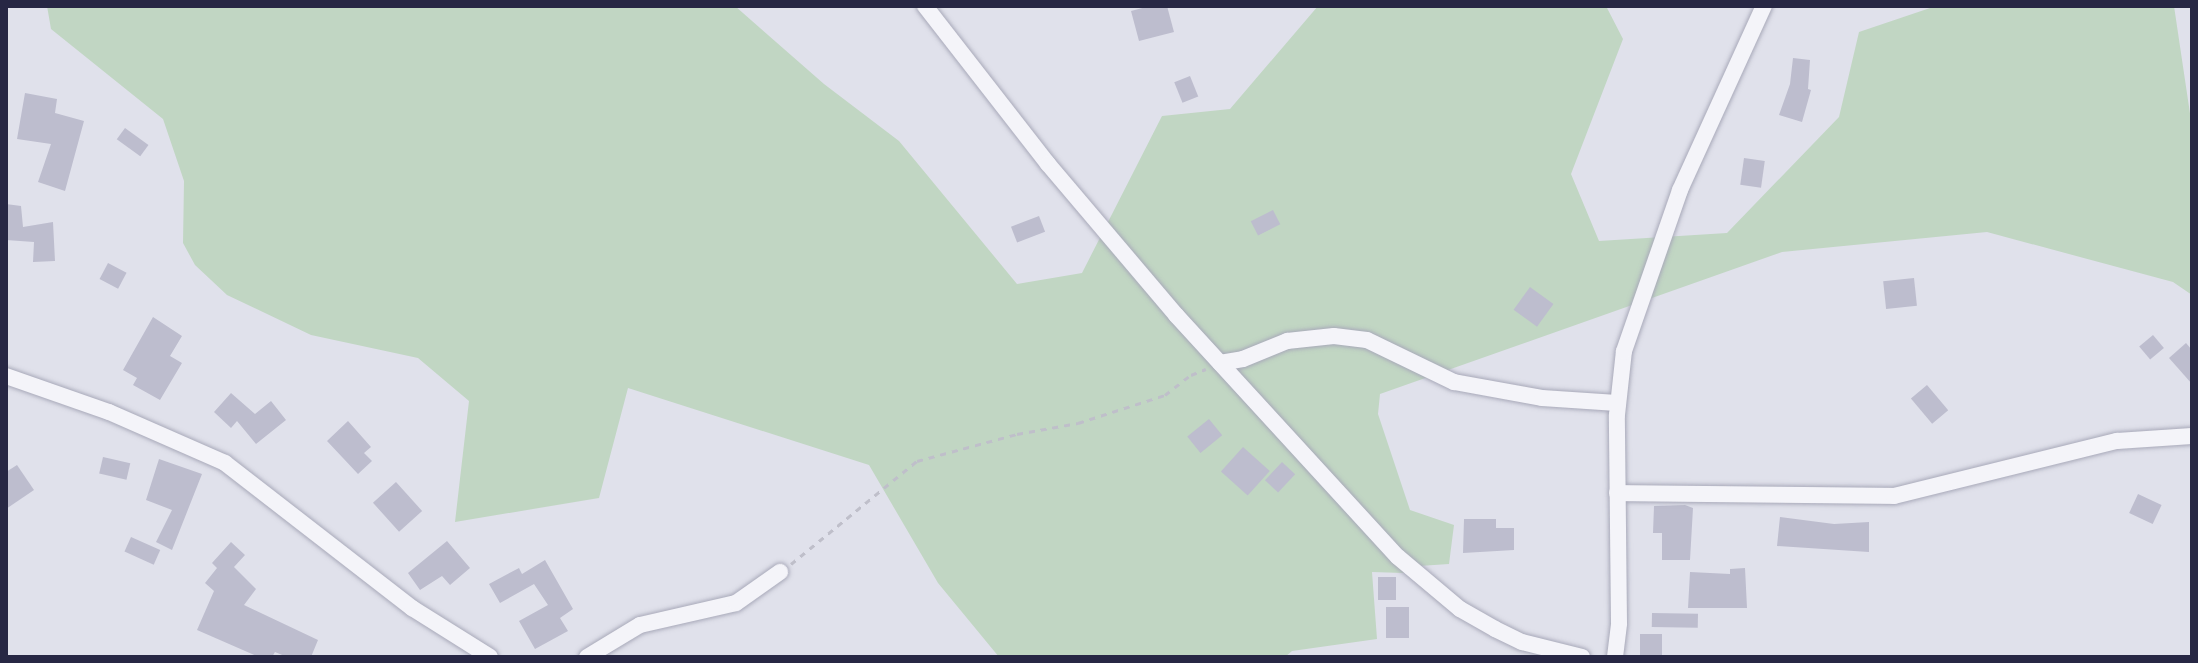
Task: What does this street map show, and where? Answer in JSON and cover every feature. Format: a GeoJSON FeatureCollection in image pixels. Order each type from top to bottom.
{"type":"FeatureCollection","features":[{"type":"Feature","properties":{"kind":"street"},"geometry":{"type":"LineString","coordinates":[[925,6],[1048,164],[1220,363],[1398,557],[1430,587],[1495,629],[1522,642],[1582,657]]}},
{"type":"Feature","properties":{"kind":"street"},"geometry":{"type":"LineString","coordinates":[[1615,657],[1619,623],[1617,403],[1631,323],[1670,215],[1764,6]]}},
{"type":"Feature","properties":{"kind":"street"},"geometry":{"type":"LineString","coordinates":[[1220,363],[1243,359],[1287,341],[1334,336],[1367,340],[1454,382],[1542,398],[1617,403]]}},
{"type":"Feature","properties":{"kind":"street"},"geometry":{"type":"LineString","coordinates":[[6,376],[109,412],[225,463],[412,608],[490,657]]}},
{"type":"Feature","properties":{"kind":"street"},"geometry":{"type":"LineString","coordinates":[[1617,493],[1894,496],[2117,441],[2192,436]]}},
{"type":"Feature","properties":{"kind":"street"},"geometry":{"type":"LineString","coordinates":[[587,657],[640,625],[736,603],[780,572]]}},
{"type":"Feature","properties":{"kind":"path"},"geometry":{"type":"LineString","coordinates":[[780,572],[917,461],[1017,434],[1078,423],[1165,395],[1191,375],[1220,363]]}},
{"type":"Feature","properties":{"kind":"green space"},"geometry":{"type":"Polygon","coordinates":[[[47,6],[735,6],[824,84],[899,141],[1017,284],[1082,273],[1162,116],[1230,109],[1318,6],[1606,6],[1623,39],[1571,174],[1599,241],[1727,233],[1839,117],[1859,32],[1936,6],[2174,6],[2192,127],[2192,295],[2173,282],[1987,232],[1782,252],[1380,394],[1378,414],[1410,510],[1454,525],[1449,564],[1419,566],[1403,573],[1372,572],[1377,639],[1292,651],[1285,657],[999,657],[938,583],[869,465],[628,388],[599,498],[455,522],[469,401],[418,358],[311,335],[227,295],[195,265],[183,243],[184,181],[163,119],[51,29],[47,6]]]}},
{"type":"Feature","properties":{"kind":"building"},"geometry":{"type":"Polygon","coordinates":[[[1167,6],[1174,32],[1139,41],[1131,11],[1167,6]]]}},
{"type":"Feature","properties":{"kind":"building"},"geometry":{"type":"Polygon","coordinates":[[[1793,58],[1810,60],[1808,89],[1811,90],[1802,122],[1779,115],[1790,84],[1793,58]]]}},
{"type":"Feature","properties":{"kind":"building"},"geometry":{"type":"Polygon","coordinates":[[[1190,76],[1198,96],[1182,103],[1174,82],[1190,76]]]}},
{"type":"Feature","properties":{"kind":"building"},"geometry":{"type":"Polygon","coordinates":[[[25,93],[57,99],[55,113],[84,121],[65,191],[38,182],[51,144],[17,139],[25,93]]]}},
{"type":"Feature","properties":{"kind":"building"},"geometry":{"type":"Polygon","coordinates":[[[125,128],[148,145],[140,156],[117,139],[125,128]]]}},
{"type":"Feature","properties":{"kind":"building"},"geometry":{"type":"Polygon","coordinates":[[[1744,158],[1765,161],[1761,188],[1740,185],[1744,158]]]}},
{"type":"Feature","properties":{"kind":"building"},"geometry":{"type":"Polygon","coordinates":[[[6,204],[21,206],[23,227],[53,222],[55,261],[33,262],[34,242],[6,240],[6,204]]]}},
{"type":"Feature","properties":{"kind":"building"},"geometry":{"type":"Polygon","coordinates":[[[1273,210],[1280,224],[1258,236],[1251,221],[1273,210]]]}},
{"type":"Feature","properties":{"kind":"building"},"geometry":{"type":"Polygon","coordinates":[[[1039,216],[1045,232],[1017,243],[1011,227],[1039,216]]]}},
{"type":"Feature","properties":{"kind":"building"},"geometry":{"type":"Polygon","coordinates":[[[108,263],[127,273],[118,289],[100,279],[108,263]]]}},
{"type":"Feature","properties":{"kind":"building"},"geometry":{"type":"Polygon","coordinates":[[[1914,278],[1917,306],[1886,309],[1883,281],[1914,278]]]}},
{"type":"Feature","properties":{"kind":"building"},"geometry":{"type":"Polygon","coordinates":[[[1530,287],[1553,304],[1537,327],[1514,310],[1530,287]]]}},
{"type":"Feature","properties":{"kind":"building"},"geometry":{"type":"Polygon","coordinates":[[[153,317],[182,336],[170,356],[182,363],[160,400],[133,385],[137,378],[123,370],[153,317]]]}},
{"type":"Feature","properties":{"kind":"building"},"geometry":{"type":"Polygon","coordinates":[[[2153,335],[2164,348],[2150,360],[2139,347],[2153,335]]]}},
{"type":"Feature","properties":{"kind":"building"},"geometry":{"type":"Polygon","coordinates":[[[2186,343],[2192,350],[2192,384],[2169,358],[2186,343]]]}},
{"type":"Feature","properties":{"kind":"building"},"geometry":{"type":"Polygon","coordinates":[[[1927,385],[1948,410],[1932,424],[1911,398],[1927,385]]]}},
{"type":"Feature","properties":{"kind":"building"},"geometry":{"type":"Polygon","coordinates":[[[231,393],[255,414],[271,401],[286,420],[256,444],[237,421],[231,428],[214,412],[231,393]]]}},
{"type":"Feature","properties":{"kind":"building"},"geometry":{"type":"Polygon","coordinates":[[[1209,419],[1222,435],[1200,453],[1187,437],[1209,419]]]}},
{"type":"Feature","properties":{"kind":"building"},"geometry":{"type":"Polygon","coordinates":[[[348,421],[371,447],[364,453],[372,461],[358,474],[327,441],[348,421]]]}},
{"type":"Feature","properties":{"kind":"building"},"geometry":{"type":"Polygon","coordinates":[[[1243,447],[1270,471],[1248,496],[1221,472],[1243,447]]]}},
{"type":"Feature","properties":{"kind":"building"},"geometry":{"type":"Polygon","coordinates":[[[103,457],[130,463],[126,480],[99,474],[103,457]]]}},
{"type":"Feature","properties":{"kind":"building"},"geometry":{"type":"Polygon","coordinates":[[[159,459],[202,474],[172,550],[156,542],[172,510],[146,500],[159,459]]]}},
{"type":"Feature","properties":{"kind":"building"},"geometry":{"type":"Polygon","coordinates":[[[1282,462],[1295,474],[1278,493],[1265,480],[1282,462]]]}},
{"type":"Feature","properties":{"kind":"building"},"geometry":{"type":"Polygon","coordinates":[[[17,465],[34,490],[6,509],[6,472],[17,465]]]}},
{"type":"Feature","properties":{"kind":"building"},"geometry":{"type":"Polygon","coordinates":[[[396,482],[422,511],[399,532],[373,503],[396,482]]]}},
{"type":"Feature","properties":{"kind":"building"},"geometry":{"type":"Polygon","coordinates":[[[2138,494],[2162,505],[2153,524],[2129,513],[2138,494]]]}},
{"type":"Feature","properties":{"kind":"building"},"geometry":{"type":"Polygon","coordinates":[[[1685,505],[1693,508],[1690,560],[1662,560],[1662,533],[1653,533],[1654,506],[1685,505]]]}},
{"type":"Feature","properties":{"kind":"building"},"geometry":{"type":"Polygon","coordinates":[[[1780,517],[1834,524],[1869,522],[1869,552],[1777,546],[1780,517]]]}},
{"type":"Feature","properties":{"kind":"building"},"geometry":{"type":"Polygon","coordinates":[[[1464,519],[1496,519],[1496,528],[1514,528],[1514,550],[1463,553],[1464,519]]]}},
{"type":"Feature","properties":{"kind":"building"},"geometry":{"type":"Polygon","coordinates":[[[131,537],[160,550],[154,565],[124,552],[131,537]]]}},
{"type":"Feature","properties":{"kind":"building"},"geometry":{"type":"Polygon","coordinates":[[[447,541],[470,568],[450,585],[442,576],[420,590],[408,573],[447,541]]]}},
{"type":"Feature","properties":{"kind":"building"},"geometry":{"type":"Polygon","coordinates":[[[231,542],[245,555],[234,567],[256,589],[244,605],[318,640],[311,657],[287,657],[275,652],[272,657],[259,657],[197,630],[214,591],[205,583],[217,568],[212,563],[231,542]]]}},
{"type":"Feature","properties":{"kind":"building"},"geometry":{"type":"Polygon","coordinates":[[[545,560],[573,609],[560,618],[568,631],[535,649],[519,621],[548,605],[534,584],[500,603],[489,584],[519,568],[522,574],[545,560]]]}},
{"type":"Feature","properties":{"kind":"building"},"geometry":{"type":"Polygon","coordinates":[[[1745,568],[1747,608],[1688,608],[1690,572],[1730,574],[1730,569],[1745,568]]]}},
{"type":"Feature","properties":{"kind":"building"},"geometry":{"type":"Polygon","coordinates":[[[1378,577],[1396,577],[1396,600],[1378,600],[1378,577]]]}},
{"type":"Feature","properties":{"kind":"building"},"geometry":{"type":"Polygon","coordinates":[[[1386,607],[1409,607],[1409,638],[1386,638],[1386,607]]]}},
{"type":"Feature","properties":{"kind":"building"},"geometry":{"type":"Polygon","coordinates":[[[1652,613],[1698,614],[1698,628],[1652,627],[1652,613]]]}},
{"type":"Feature","properties":{"kind":"building"},"geometry":{"type":"Polygon","coordinates":[[[1640,634],[1662,634],[1662,656],[1640,656],[1640,634]]]}}]}
